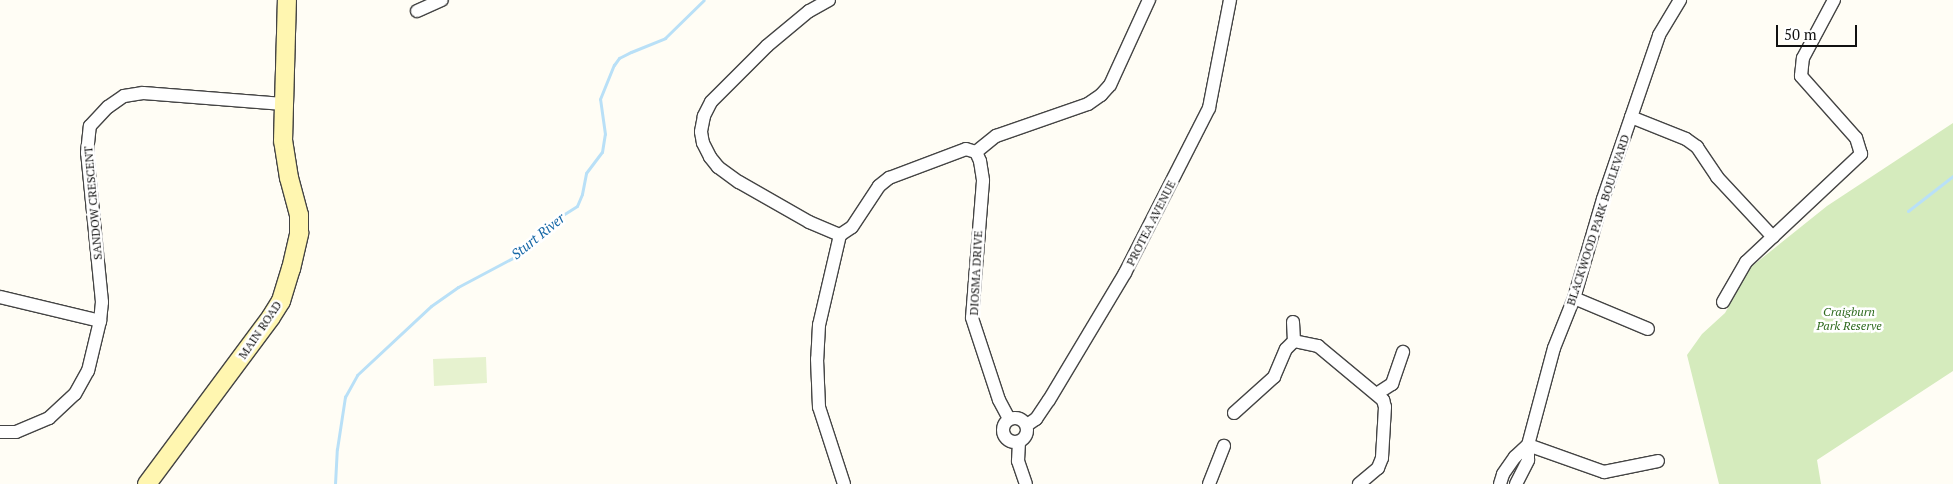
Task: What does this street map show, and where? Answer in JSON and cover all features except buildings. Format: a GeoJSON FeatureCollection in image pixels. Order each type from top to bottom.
{"type":"FeatureCollection","features":[{"type":"Feature","properties":{"kind":"main road","name":"MAIN ROAD"},"geometry":{"type":"LineString","coordinates":[[147,484],[271,317],[287,284],[299,233],[300,215],[286,160],[284,104],[288,0]]}},
{"type":"Feature","properties":{"kind":"street"},"geometry":{"type":"LineString","coordinates":[[417,11],[442,0]]}},
{"type":"Feature","properties":{"kind":"street"},"geometry":{"type":"LineString","coordinates":[[829,0],[810,11],[767,46],[711,102],[704,116],[701,132],[703,143],[718,167],[739,182],[809,222],[840,235]]}},
{"type":"Feature","properties":{"kind":"street"},"geometry":{"type":"LineString","coordinates":[[844,484],[819,406],[817,359],[819,325],[840,235],[852,227],[879,186],[889,178],[966,149],[976,152],[996,136],[1088,104],[1101,95],[1110,85],[1149,0]]}},
{"type":"Feature","properties":{"kind":"street","name":"PROTEA AVENUE"},"geometry":{"type":"LineString","coordinates":[[1027,425],[1036,419],[1049,400],[1125,273],[1209,108],[1230,0]]}},
{"type":"Feature","properties":{"kind":"street","name":"BLACKWOOD PARK BOULEVARD"},"geometry":{"type":"LineString","coordinates":[[1516,484],[1528,460],[1528,445],[1554,348],[1574,298],[1602,198],[1659,35],[1680,0]]}},
{"type":"Feature","properties":{"kind":"street"},"geometry":{"type":"LineString","coordinates":[[1722,302],[1746,262],[1861,154],[1856,138],[1801,76],[1803,58],[1834,0]]}},
{"type":"Feature","properties":{"kind":"street","name":"SANDOW CRESCENT"},"geometry":{"type":"LineString","coordinates":[[0,432],[16,432],[49,418],[75,394],[88,371],[100,321],[102,302],[87,153],[90,126],[108,108],[124,96],[143,93],[284,104]]}},
{"type":"Feature","properties":{"kind":"street"},"geometry":{"type":"LineString","coordinates":[[1631,116],[1686,139],[1696,147],[1716,177],[1773,237]]}},
{"type":"Feature","properties":{"kind":"street","name":"DIOSMA DRIVE"},"geometry":{"type":"LineString","coordinates":[[976,152],[980,161],[983,181],[972,318],[998,400],[1009,419]]}},
{"type":"Feature","properties":{"kind":"street"},"geometry":{"type":"LineString","coordinates":[[0,297],[100,321]]}},
{"type":"Feature","properties":{"kind":"street"},"geometry":{"type":"LineString","coordinates":[[1574,298],[1648,329]]}},
{"type":"Feature","properties":{"kind":"street"},"geometry":{"type":"LineString","coordinates":[[1234,413],[1274,377],[1286,349],[1294,341],[1293,322]]}},
{"type":"Feature","properties":{"kind":"street"},"geometry":{"type":"LineString","coordinates":[[1294,341],[1318,346],[1378,393],[1385,407],[1382,458],[1378,468],[1359,484]]}},
{"type":"Feature","properties":{"kind":"street"},"geometry":{"type":"LineString","coordinates":[[1378,393],[1392,384],[1403,352]]}},
{"type":"Feature","properties":{"kind":"street"},"geometry":{"type":"LineString","coordinates":[[1009,419],[1021,419],[1027,425],[1025,437],[1019,442],[1011,441],[1003,433],[1004,425],[1009,419]]}},
{"type":"Feature","properties":{"kind":"street"},"geometry":{"type":"LineString","coordinates":[[1019,442],[1018,461],[1026,484]]}},
{"type":"Feature","properties":{"kind":"street"},"geometry":{"type":"LineString","coordinates":[[1528,445],[1604,472],[1658,461]]}},
{"type":"Feature","properties":{"kind":"street","name":"BLACKWOOD PARK BOULEVARD"},"geometry":{"type":"LineString","coordinates":[[1500,484],[1503,474],[1515,457],[1528,445]]}},
{"type":"Feature","properties":{"kind":"street"},"geometry":{"type":"LineString","coordinates":[[1209,484],[1224,446]]}},
{"type":"Feature","properties":{"kind":"green space","name":"Craigburn Park Reserve"},"geometry":{"type":"Polygon","coordinates":[[[1953,123],[1953,371],[1817,460],[1821,484],[1719,484],[1687,355],[1702,334],[1725,313],[1751,267],[1827,206],[1953,123]]]}},
{"type":"Feature","properties":{"kind":"green space"},"geometry":{"type":"Polygon","coordinates":[[[486,357],[487,383],[434,386],[433,359],[486,357]]]}},
{"type":"Feature","properties":{"kind":"waterway","name":"Sturt River"},"geometry":{"type":"LineString","coordinates":[[335,484],[337,449],[345,397],[357,375],[431,306],[458,287],[522,253],[537,242],[558,218],[577,206],[582,194],[586,173],[602,152],[605,134],[600,99],[614,65],[619,58],[665,38],[704,0]]}},
{"type":"Feature","properties":{"kind":"waterway"},"geometry":{"type":"LineString","coordinates":[[1908,211],[1953,176]]}}]}
